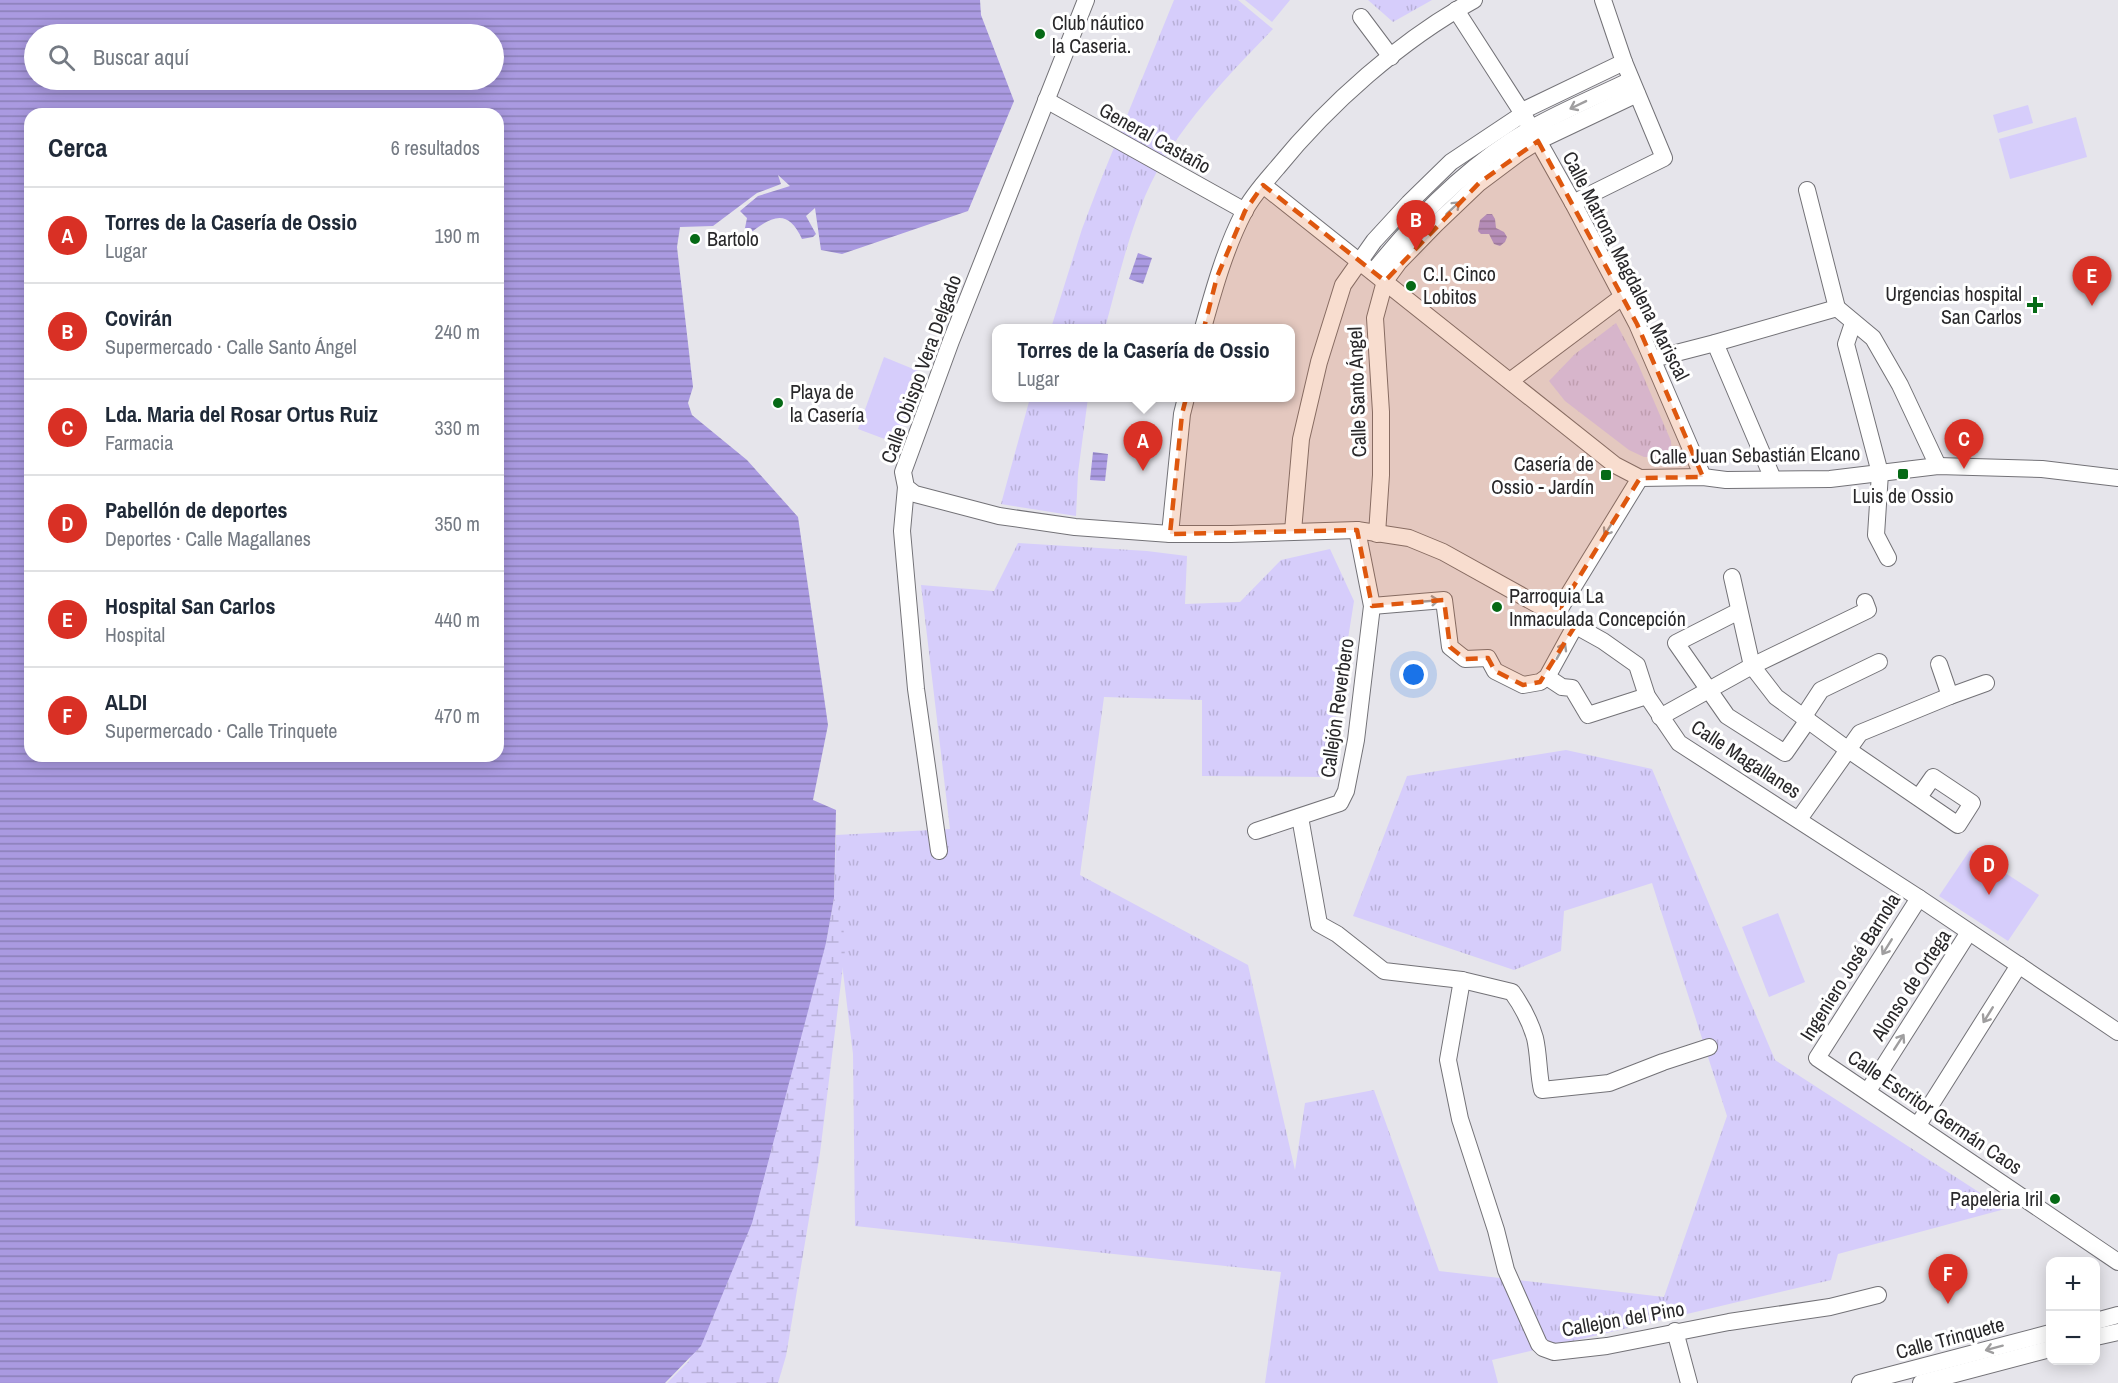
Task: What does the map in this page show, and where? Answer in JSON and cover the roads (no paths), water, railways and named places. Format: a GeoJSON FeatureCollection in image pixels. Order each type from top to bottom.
{"type":"FeatureCollection","features":[{"type":"Feature","properties":{"kind":"street","name":"Calle Obispo Vera Delgado"},"geometry":{"type":"LineString","coordinates":[[1086,0],[951,341],[903,472],[906,487],[915,494],[999,516],[1076,527],[1170,534],[1293,531]]}},
{"type":"Feature","properties":{"kind":"street"},"geometry":{"type":"LineString","coordinates":[[1204,324],[1217,277],[1245,211],[1292,149],[1355,86],[1456,10],[1474,0]]}},
{"type":"Feature","properties":{"kind":"street"},"geometry":{"type":"LineString","coordinates":[[1573,203],[1664,158],[1624,62],[1603,0]]}},
{"type":"Feature","properties":{"kind":"street","name":"Calle Matrona Magdalena Mariscal"},"geometry":{"type":"LineString","coordinates":[[1456,10],[1528,124],[1573,203],[1653,359],[1703,477]]}},
{"type":"Feature","properties":{"kind":"street"},"geometry":{"type":"LineString","coordinates":[[1361,17],[1391,57]]}},
{"type":"Feature","properties":{"kind":"street"},"geometry":{"type":"LineString","coordinates":[[1528,124],[1624,62]]}},
{"type":"Feature","properties":{"kind":"street","name":"Calle Santo Ángel"},"geometry":{"type":"LineString","coordinates":[[1293,531],[1301,439],[1319,362],[1343,285],[1359,261],[1408,203],[1451,162],[1528,124],[1634,87]]}},
{"type":"Feature","properties":{"kind":"street","name":"General Castaño"},"geometry":{"type":"LineString","coordinates":[[1046,100],[1245,211]]}},
{"type":"Feature","properties":{"kind":"street","name":"Calle Santo Ángel"},"geometry":{"type":"LineString","coordinates":[[1377,534],[1381,475],[1381,412],[1375,318],[1379,277],[1422,216],[1463,176],[1528,124]]}},
{"type":"Feature","properties":{"kind":"street","name":"Calle Juan Sebastián Elcano"},"geometry":{"type":"LineString","coordinates":[[1263,185],[1615,465],[1640,478],[1830,479],[1938,466],[2042,470],[2118,478]]}},
{"type":"Feature","properties":{"kind":"street"},"geometry":{"type":"LineString","coordinates":[[1807,190],[1837,308],[1873,338],[1900,385],[1938,466]]}},
{"type":"Feature","properties":{"kind":"street"},"geometry":{"type":"LineString","coordinates":[[1509,381],[1622,297]]}},
{"type":"Feature","properties":{"kind":"street"},"geometry":{"type":"LineString","coordinates":[[1653,359],[1837,308]]}},
{"type":"Feature","properties":{"kind":"street"},"geometry":{"type":"LineString","coordinates":[[1853,323],[1846,344],[1880,473],[1876,535],[1888,558]]}},
{"type":"Feature","properties":{"kind":"street"},"geometry":{"type":"LineString","coordinates":[[1715,343],[1773,478]]}},
{"type":"Feature","properties":{"kind":"street"},"geometry":{"type":"LineString","coordinates":[[1170,534],[1185,402]]}},
{"type":"Feature","properties":{"kind":"street"},"geometry":{"type":"LineString","coordinates":[[1556,615],[1640,478]]}},
{"type":"Feature","properties":{"kind":"street"},"geometry":{"type":"LineString","coordinates":[[906,487],[902,531],[916,689],[939,851]]}},
{"type":"Feature","properties":{"kind":"street","name":"Calle Magallanes"},"geometry":{"type":"LineString","coordinates":[[1293,531],[1357,530],[1409,538],[1443,552],[1603,641],[1637,664],[1647,696],[1679,743],[1799,819],[2118,1032]]}},
{"type":"Feature","properties":{"kind":"street","name":"Callejón Reverbero"},"geometry":{"type":"LineString","coordinates":[[1256,831],[1340,803],[1346,791],[1356,740],[1372,606],[1357,530]]}},
{"type":"Feature","properties":{"kind":"street"},"geometry":{"type":"LineString","coordinates":[[1732,577],[1752,666],[1776,697],[1847,749],[1919,797]]}},
{"type":"Feature","properties":{"kind":"street"},"geometry":{"type":"LineString","coordinates":[[1372,606],[1444,600],[1450,647],[1465,659],[1488,657],[1495,671],[1523,685],[1540,682],[1547,677],[1575,626]]}},
{"type":"Feature","properties":{"kind":"street"},"geometry":{"type":"LineString","coordinates":[[1660,717],[1866,606]]}},
{"type":"Feature","properties":{"kind":"street"},"geometry":{"type":"LineString","coordinates":[[1739,611],[1676,643],[1727,716],[1785,753],[1821,690],[1879,662]]}},
{"type":"Feature","properties":{"kind":"street"},"geometry":{"type":"LineString","coordinates":[[1939,664],[1950,696]]}},
{"type":"Feature","properties":{"kind":"street"},"geometry":{"type":"LineString","coordinates":[[1547,677],[1563,687],[1572,688],[1588,715],[1647,696]]}},
{"type":"Feature","properties":{"kind":"street"},"geometry":{"type":"LineString","coordinates":[[1799,819],[1860,733],[1986,683]]}},
{"type":"Feature","properties":{"kind":"street"},"geometry":{"type":"LineString","coordinates":[[1300,817],[1318,924],[1337,933],[1384,971],[1462,980],[1512,992],[1524,1010],[1535,1039],[1542,1090],[1609,1083],[1709,1047]]}},
{"type":"Feature","properties":{"kind":"street","name":"Ingeniero José Barnola"},"geometry":{"type":"LineString","coordinates":[[1817,1059],[1919,898]]}},
{"type":"Feature","properties":{"kind":"street","name":"Alonso de Ortega"},"geometry":{"type":"LineString","coordinates":[[1868,1091],[1970,932]]}},
{"type":"Feature","properties":{"kind":"street"},"geometry":{"type":"LineString","coordinates":[[1917,1125],[2019,965]]}},
{"type":"Feature","properties":{"kind":"street","name":"Callejon del Pino"},"geometry":{"type":"LineString","coordinates":[[1462,980],[1448,1060],[1460,1119],[1496,1230],[1506,1270],[1539,1344],[1548,1351],[1564,1352],[1607,1346],[1675,1331],[1830,1307],[1878,1295]]}},
{"type":"Feature","properties":{"kind":"street","name":"Calle Escritor Germán Caos"},"geometry":{"type":"LineString","coordinates":[[1817,1059],[1868,1091],[2118,1262]]}},
{"type":"Feature","properties":{"kind":"street"},"geometry":{"type":"LineString","coordinates":[[2100,1320],[2118,1315]]}},
{"type":"Feature","properties":{"kind":"street"},"geometry":{"type":"LineString","coordinates":[[1675,1331],[1689,1383]]}},
{"type":"Feature","properties":{"kind":"street"},"geometry":{"type":"LineString","coordinates":[[2100,1336],[2118,1332]]}},
{"type":"Feature","properties":{"kind":"street","name":"Calle Trinquete"},"geometry":{"type":"LineString","coordinates":[[1860,1383],[2046,1334]]}},
{"type":"Feature","properties":{"kind":"street","name":"Calle Trinquete"},"geometry":{"type":"LineString","coordinates":[[1921,1383],[2046,1350]]}},
{"type":"Feature","properties":{"kind":"place","name":"Club náutico la Caseria."},"geometry":{"type":"Point","coordinates":[1040,34]}},
{"type":"Feature","properties":{"kind":"place","name":"Bartolo"},"geometry":{"type":"Point","coordinates":[695,239]}},
{"type":"Feature","properties":{"kind":"place","name":"Covirán"},"geometry":{"type":"Point","coordinates":[1416,250]}},
{"type":"Feature","properties":{"kind":"place","name":"C.I. Cinco Lobitos"},"geometry":{"type":"Point","coordinates":[1411,286]}},
{"type":"Feature","properties":{"kind":"place","name":"Urgencias hospital San Carlos"},"geometry":{"type":"Point","coordinates":[2035,305]}},
{"type":"Feature","properties":{"kind":"place","name":"Hospital San Carlos"},"geometry":{"type":"Point","coordinates":[2092,306]}},
{"type":"Feature","properties":{"kind":"place","name":"Playa de la Casería"},"geometry":{"type":"Point","coordinates":[778,403]}},
{"type":"Feature","properties":{"kind":"place","name":"Lda. Maria del Rosar Ortus Ruiz"},"geometry":{"type":"Point","coordinates":[1964,469]}},
{"type":"Feature","properties":{"kind":"place","name":"Torres de la Casería de Ossio"},"geometry":{"type":"Point","coordinates":[1143,471]}},
{"type":"Feature","properties":{"kind":"place","name":"Luis de Ossio"},"geometry":{"type":"Point","coordinates":[1903,474]}},
{"type":"Feature","properties":{"kind":"place","name":"Casería de Ossio - Jardín"},"geometry":{"type":"Point","coordinates":[1606,475]}},
{"type":"Feature","properties":{"kind":"place","name":"Parroquia La Inmaculada Concepción"},"geometry":{"type":"Point","coordinates":[1497,607]}},
{"type":"Feature","properties":{"kind":"place","name":"Pabellón de deportes"},"geometry":{"type":"Point","coordinates":[1989,895]}},
{"type":"Feature","properties":{"kind":"place","name":"Papeleria Iril"},"geometry":{"type":"Point","coordinates":[2055,1199]}},
{"type":"Feature","properties":{"kind":"place","name":"ALDI"},"geometry":{"type":"Point","coordinates":[1948,1304]}}]}
